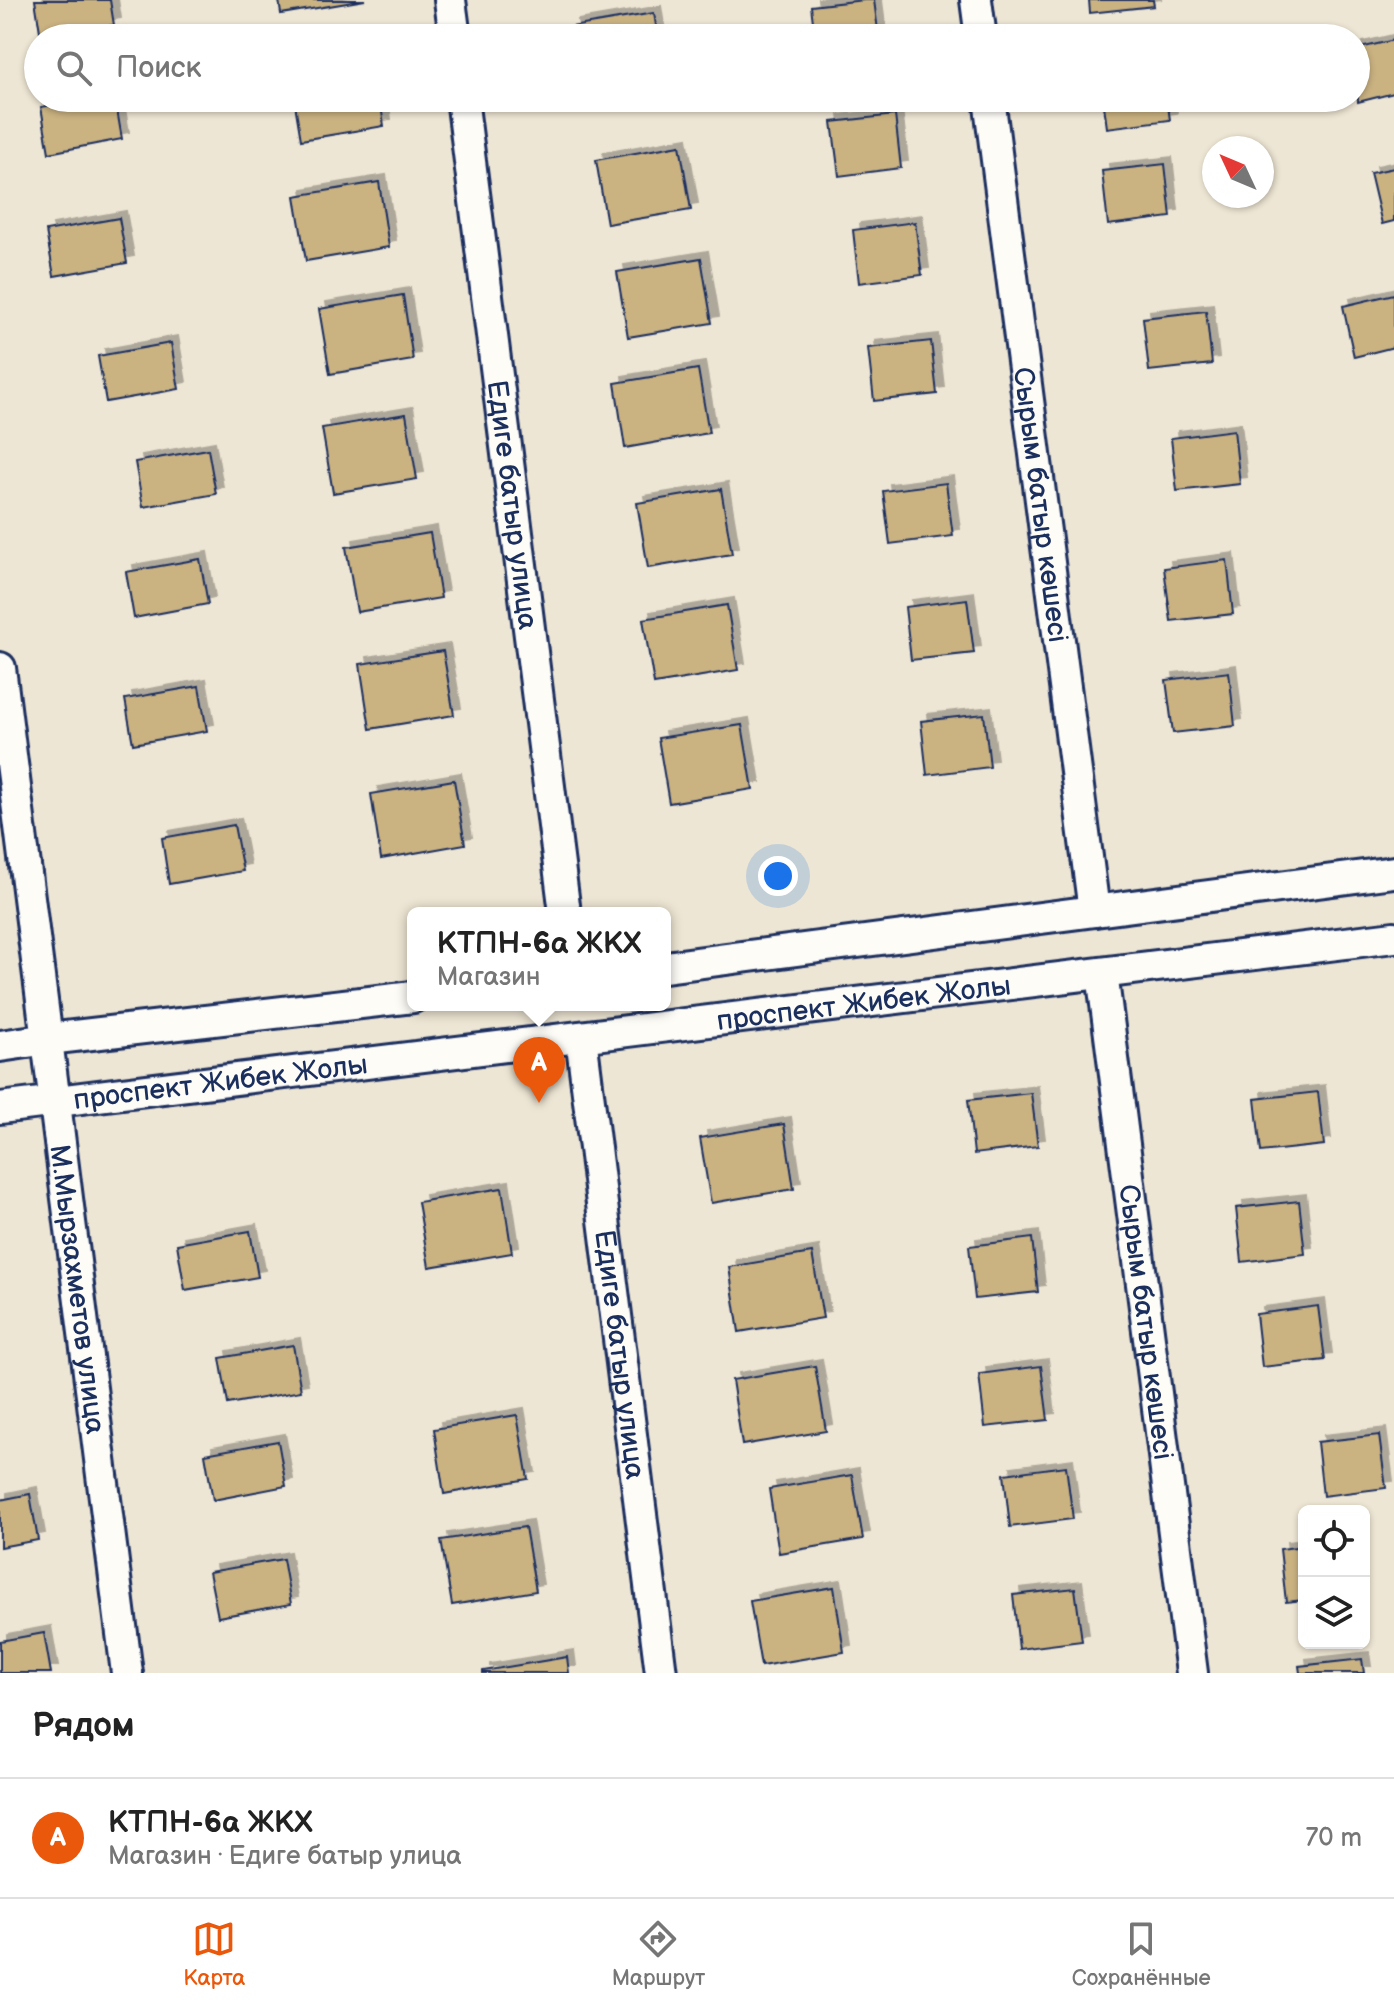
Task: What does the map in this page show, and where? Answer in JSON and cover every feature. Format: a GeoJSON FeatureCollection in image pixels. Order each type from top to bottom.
{"type":"FeatureCollection","features":[{"type":"Feature","properties":{"kind":"street"},"geometry":{"type":"LineString","coordinates":[[450,0],[453,24]]}},
{"type":"Feature","properties":{"kind":"street"},"geometry":{"type":"LineString","coordinates":[[976,0],[979,24]]}},
{"type":"Feature","properties":{"kind":"street","name":"Едиге батыр улица"},"geometry":{"type":"LineString","coordinates":[[464,112],[564,907]]}},
{"type":"Feature","properties":{"kind":"street","name":"Сырым батыр көшесі"},"geometry":{"type":"LineString","coordinates":[[991,112],[1094,911]]}},
{"type":"Feature","properties":{"kind":"street","name":"М.Мырзахметов улица"},"geometry":{"type":"LineString","coordinates":[[0,668],[127,1673]]}},
{"type":"Feature","properties":{"kind":"street"},"geometry":{"type":"LineString","coordinates":[[671,966],[1394,872]]}},
{"type":"Feature","properties":{"kind":"street","name":"проспект Жибек Жолы"},"geometry":{"type":"LineString","coordinates":[[0,1108],[1394,937]]}},
{"type":"Feature","properties":{"kind":"street","name":"Сырым батыр көшесі"},"geometry":{"type":"LineString","coordinates":[[1102,973],[1192,1673]]}},
{"type":"Feature","properties":{"kind":"street"},"geometry":{"type":"LineString","coordinates":[[0,1046],[407,998]]}},
{"type":"Feature","properties":{"kind":"street","name":"Едиге батыр улица"},"geometry":{"type":"LineString","coordinates":[[581,1037],[661,1673]]}},
{"type":"Feature","properties":{"kind":"building"},"geometry":{"type":"Polygon","coordinates":[[[35,0],[110,0],[114,24],[39,24],[35,0]]]}},
{"type":"Feature","properties":{"kind":"building"},"geometry":{"type":"Polygon","coordinates":[[[279,0],[365,0],[281,14],[279,0]]]}},
{"type":"Feature","properties":{"kind":"building"},"geometry":{"type":"Polygon","coordinates":[[[874,0],[877,24],[813,24],[811,6],[874,0]]]}},
{"type":"Feature","properties":{"kind":"building"},"geometry":{"type":"Polygon","coordinates":[[[1089,0],[1153,0],[1154,6],[1090,13],[1089,0]]]}},
{"type":"Feature","properties":{"kind":"building"},"geometry":{"type":"Polygon","coordinates":[[[654,13],[656,24],[589,24],[654,13]]]}},
{"type":"Feature","properties":{"kind":"building"},"geometry":{"type":"Polygon","coordinates":[[[1394,40],[1394,93],[1370,99],[1370,46],[1394,40]]]}},
{"type":"Feature","properties":{"kind":"building"},"geometry":{"type":"Polygon","coordinates":[[[42,112],[117,112],[122,139],[49,153],[42,112]]]}},
{"type":"Feature","properties":{"kind":"building"},"geometry":{"type":"Polygon","coordinates":[[[296,112],[382,112],[384,126],[301,140],[296,112]]]}},
{"type":"Feature","properties":{"kind":"building"},"geometry":{"type":"Polygon","coordinates":[[[1105,112],[1169,112],[1170,120],[1107,128],[1105,112]]]}},
{"type":"Feature","properties":{"kind":"building"},"geometry":{"type":"Polygon","coordinates":[[[895,115],[901,168],[839,176],[832,122],[895,115]]]}},
{"type":"Feature","properties":{"kind":"building"},"geometry":{"type":"Polygon","coordinates":[[[680,145],[691,210],[607,224],[596,160],[680,145]]]}},
{"type":"Feature","properties":{"kind":"building"},"geometry":{"type":"Polygon","coordinates":[[[1165,164],[1171,217],[1108,225],[1102,171],[1165,164]]]}},
{"type":"Feature","properties":{"kind":"building"},"geometry":{"type":"Polygon","coordinates":[[[1394,168],[1394,221],[1382,224],[1370,173],[1394,168]]]}},
{"type":"Feature","properties":{"kind":"building"},"geometry":{"type":"Polygon","coordinates":[[[379,182],[389,247],[306,261],[295,196],[379,182]]]}},
{"type":"Feature","properties":{"kind":"building"},"geometry":{"type":"Polygon","coordinates":[[[119,218],[127,263],[54,276],[46,231],[119,218]]]}},
{"type":"Feature","properties":{"kind":"building"},"geometry":{"type":"Polygon","coordinates":[[[915,222],[922,275],[859,283],[853,230],[915,222]]]}},
{"type":"Feature","properties":{"kind":"building"},"geometry":{"type":"Polygon","coordinates":[[[701,258],[712,323],[628,337],[617,272],[701,258]]]}},
{"type":"Feature","properties":{"kind":"building"},"geometry":{"type":"Polygon","coordinates":[[[1394,294],[1394,347],[1354,357],[1343,306],[1394,294]]]}},
{"type":"Feature","properties":{"kind":"building"},"geometry":{"type":"Polygon","coordinates":[[[403,295],[413,360],[330,374],[319,309],[403,295]]]}},
{"type":"Feature","properties":{"kind":"building"},"geometry":{"type":"Polygon","coordinates":[[[1206,311],[1212,364],[1149,371],[1143,318],[1206,311]]]}},
{"type":"Feature","properties":{"kind":"building"},"geometry":{"type":"Polygon","coordinates":[[[931,341],[937,394],[874,401],[868,348],[931,341]]]}},
{"type":"Feature","properties":{"kind":"building"},"geometry":{"type":"Polygon","coordinates":[[[171,343],[179,389],[106,402],[98,356],[171,343]]]}},
{"type":"Feature","properties":{"kind":"building"},"geometry":{"type":"Polygon","coordinates":[[[698,369],[709,433],[625,448],[615,383],[698,369]]]}},
{"type":"Feature","properties":{"kind":"building"},"geometry":{"type":"Polygon","coordinates":[[[406,414],[417,479],[333,493],[322,428],[406,414]]]}},
{"type":"Feature","properties":{"kind":"building"},"geometry":{"type":"Polygon","coordinates":[[[1234,430],[1240,484],[1177,491],[1171,438],[1234,430]]]}},
{"type":"Feature","properties":{"kind":"building"},"geometry":{"type":"Polygon","coordinates":[[[208,449],[216,494],[143,507],[135,462],[208,449]]]}},
{"type":"Feature","properties":{"kind":"building"},"geometry":{"type":"Polygon","coordinates":[[[946,483],[953,536],[890,544],[883,491],[946,483]]]}},
{"type":"Feature","properties":{"kind":"building"},"geometry":{"type":"Polygon","coordinates":[[[721,489],[732,554],[648,568],[637,503],[721,489]]]}},
{"type":"Feature","properties":{"kind":"building"},"geometry":{"type":"Polygon","coordinates":[[[430,533],[441,598],[357,612],[346,547],[430,533]]]}},
{"type":"Feature","properties":{"kind":"building"},"geometry":{"type":"Polygon","coordinates":[[[200,559],[208,604],[134,618],[126,572],[200,559]]]}},
{"type":"Feature","properties":{"kind":"building"},"geometry":{"type":"Polygon","coordinates":[[[1227,560],[1233,614],[1171,621],[1164,568],[1227,560]]]}},
{"type":"Feature","properties":{"kind":"building"},"geometry":{"type":"Polygon","coordinates":[[[967,599],[974,653],[911,660],[905,607],[967,599]]]}},
{"type":"Feature","properties":{"kind":"building"},"geometry":{"type":"Polygon","coordinates":[[[727,605],[738,670],[654,684],[643,619],[727,605]]]}},
{"type":"Feature","properties":{"kind":"building"},"geometry":{"type":"Polygon","coordinates":[[[443,651],[454,715],[370,729],[360,664],[443,651]]]}},
{"type":"Feature","properties":{"kind":"building"},"geometry":{"type":"Polygon","coordinates":[[[1229,672],[1235,726],[1173,733],[1166,680],[1229,672]]]}},
{"type":"Feature","properties":{"kind":"building"},"geometry":{"type":"Polygon","coordinates":[[[199,686],[207,731],[133,744],[125,699],[199,686]]]}},
{"type":"Feature","properties":{"kind":"building"},"geometry":{"type":"Polygon","coordinates":[[[984,714],[990,767],[927,775],[921,721],[984,714]]]}},
{"type":"Feature","properties":{"kind":"building"},"geometry":{"type":"Polygon","coordinates":[[[742,725],[753,789],[669,803],[658,738],[742,725]]]}},
{"type":"Feature","properties":{"kind":"building"},"geometry":{"type":"Polygon","coordinates":[[[454,780],[465,844],[381,859],[371,794],[454,780]]]}},
{"type":"Feature","properties":{"kind":"building"},"geometry":{"type":"Polygon","coordinates":[[[234,825],[243,871],[169,884],[162,838],[234,825]]]}},
{"type":"Feature","properties":{"kind":"building"},"geometry":{"type":"Polygon","coordinates":[[[1318,1092],[1324,1145],[1261,1152],[1255,1099],[1318,1092]]]}},
{"type":"Feature","properties":{"kind":"building"},"geometry":{"type":"Polygon","coordinates":[[[1031,1093],[1038,1146],[974,1154],[968,1100],[1031,1093]]]}},
{"type":"Feature","properties":{"kind":"building"},"geometry":{"type":"Polygon","coordinates":[[[784,1124],[794,1189],[711,1203],[700,1138],[784,1124]]]}},
{"type":"Feature","properties":{"kind":"building"},"geometry":{"type":"Polygon","coordinates":[[[502,1188],[512,1253],[429,1267],[418,1202],[502,1188]]]}},
{"type":"Feature","properties":{"kind":"building"},"geometry":{"type":"Polygon","coordinates":[[[1299,1201],[1305,1254],[1242,1262],[1236,1208],[1299,1201]]]}},
{"type":"Feature","properties":{"kind":"building"},"geometry":{"type":"Polygon","coordinates":[[[250,1231],[258,1277],[185,1290],[177,1244],[250,1231]]]}},
{"type":"Feature","properties":{"kind":"building"},"geometry":{"type":"Polygon","coordinates":[[[1032,1238],[1038,1292],[975,1299],[969,1246],[1032,1238]]]}},
{"type":"Feature","properties":{"kind":"building"},"geometry":{"type":"Polygon","coordinates":[[[812,1253],[823,1318],[739,1332],[729,1267],[812,1253]]]}},
{"type":"Feature","properties":{"kind":"building"},"geometry":{"type":"Polygon","coordinates":[[[1318,1306],[1325,1360],[1262,1367],[1256,1314],[1318,1306]]]}},
{"type":"Feature","properties":{"kind":"building"},"geometry":{"type":"Polygon","coordinates":[[[293,1345],[301,1391],[228,1404],[220,1358],[293,1345]]]}},
{"type":"Feature","properties":{"kind":"building"},"geometry":{"type":"Polygon","coordinates":[[[815,1366],[826,1431],[742,1445],[732,1380],[815,1366]]]}},
{"type":"Feature","properties":{"kind":"building"},"geometry":{"type":"Polygon","coordinates":[[[1041,1366],[1048,1420],[985,1427],[979,1374],[1041,1366]]]}},
{"type":"Feature","properties":{"kind":"building"},"geometry":{"type":"Polygon","coordinates":[[[517,1415],[528,1479],[444,1494],[434,1429],[517,1415]]]}},
{"type":"Feature","properties":{"kind":"building"},"geometry":{"type":"Polygon","coordinates":[[[1379,1435],[1386,1488],[1323,1496],[1317,1442],[1379,1435]]]}},
{"type":"Feature","properties":{"kind":"building"},"geometry":{"type":"Polygon","coordinates":[[[278,1441],[286,1486],[213,1500],[205,1454],[278,1441]]]}},
{"type":"Feature","properties":{"kind":"building"},"geometry":{"type":"Polygon","coordinates":[[[1066,1466],[1073,1519],[1010,1527],[1004,1474],[1066,1466]]]}},
{"type":"Feature","properties":{"kind":"building"},"geometry":{"type":"Polygon","coordinates":[[[852,1475],[863,1539],[779,1553],[769,1489],[852,1475]]]}},
{"type":"Feature","properties":{"kind":"building"},"geometry":{"type":"Polygon","coordinates":[[[30,1494],[38,1540],[0,1547],[0,1500],[30,1494]]]}},
{"type":"Feature","properties":{"kind":"building"},"geometry":{"type":"Polygon","coordinates":[[[525,1527],[536,1591],[452,1605],[441,1540],[525,1527]]]}},
{"type":"Feature","properties":{"kind":"building"},"geometry":{"type":"Polygon","coordinates":[[[1298,1547],[1298,1601],[1286,1602],[1280,1549],[1298,1547]]]}},
{"type":"Feature","properties":{"kind":"building"},"geometry":{"type":"Polygon","coordinates":[[[283,1559],[291,1604],[218,1617],[209,1572],[283,1559]]]}},
{"type":"Feature","properties":{"kind":"building"},"geometry":{"type":"Polygon","coordinates":[[[834,1587],[844,1652],[761,1666],[750,1601],[834,1587]]]}},
{"type":"Feature","properties":{"kind":"building"},"geometry":{"type":"Polygon","coordinates":[[[1075,1588],[1082,1641],[1019,1649],[1013,1595],[1075,1588]]]}},
{"type":"Feature","properties":{"kind":"building"},"geometry":{"type":"Polygon","coordinates":[[[44,1633],[51,1673],[0,1673],[0,1641],[44,1633]]]}},
{"type":"Feature","properties":{"kind":"building"},"geometry":{"type":"Polygon","coordinates":[[[567,1657],[569,1673],[483,1673],[483,1671],[567,1657]]]}},
{"type":"Feature","properties":{"kind":"building"},"geometry":{"type":"Polygon","coordinates":[[[1362,1659],[1364,1673],[1300,1673],[1299,1666],[1362,1659]]]}},
{"type":"Feature","properties":{"kind":"place","name":"КТПН-6а ЖКХ"},"geometry":{"type":"Point","coordinates":[539,1103]}}]}
